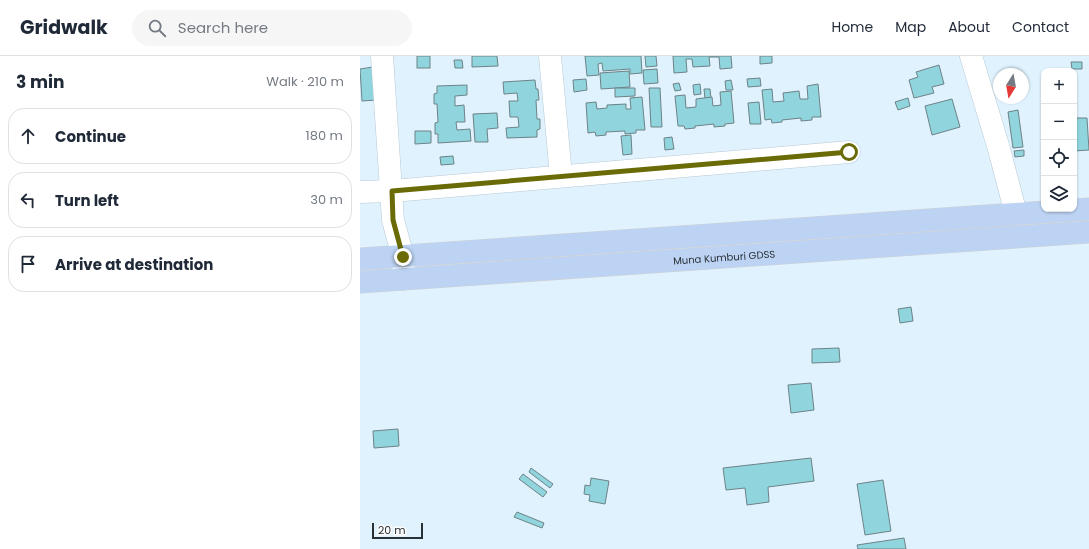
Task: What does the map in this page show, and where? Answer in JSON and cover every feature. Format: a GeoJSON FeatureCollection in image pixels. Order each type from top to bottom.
{"type":"FeatureCollection","features":[{"type":"Feature","properties":{"kind":"highway"},"geometry":{"type":"LineString","coordinates":[[360,259],[1089,209]]}},
{"type":"Feature","properties":{"kind":"highway","name":"Muna Kumburi GDSS"},"geometry":{"type":"LineString","coordinates":[[360,282],[1089,232]]}},
{"type":"Feature","properties":{"kind":"street"},"geometry":{"type":"LineString","coordinates":[[382,56],[393,220],[403,257],[404,279]]}},
{"type":"Feature","properties":{"kind":"street"},"geometry":{"type":"LineString","coordinates":[[550,56],[561,176]]}},
{"type":"Feature","properties":{"kind":"street"},"geometry":{"type":"LineString","coordinates":[[971,56],[999,148],[1016,214]]}},
{"type":"Feature","properties":{"kind":"street"},"geometry":{"type":"LineString","coordinates":[[360,192],[392,191],[849,152]]}},
{"type":"Feature","properties":{"kind":"building"},"geometry":{"type":"Polygon","coordinates":[[[417,56],[430,56],[430,68],[417,68],[417,56]]]}},
{"type":"Feature","properties":{"kind":"building"},"geometry":{"type":"Polygon","coordinates":[[[472,56],[497,56],[498,66],[472,67],[472,56]]]}},
{"type":"Feature","properties":{"kind":"building"},"geometry":{"type":"Polygon","coordinates":[[[585,56],[641,56],[642,73],[630,74],[630,69],[603,71],[602,63],[598,64],[599,75],[587,76],[585,56]]]}},
{"type":"Feature","properties":{"kind":"building"},"geometry":{"type":"Polygon","coordinates":[[[645,56],[656,56],[657,66],[646,67],[645,56]]]}},
{"type":"Feature","properties":{"kind":"building"},"geometry":{"type":"Polygon","coordinates":[[[673,56],[731,56],[732,68],[720,69],[719,57],[709,57],[710,66],[693,67],[692,59],[686,59],[687,72],[674,73],[673,56]]]}},
{"type":"Feature","properties":{"kind":"building"},"geometry":{"type":"Polygon","coordinates":[[[760,56],[772,56],[772,63],[760,64],[760,56]]]}},
{"type":"Feature","properties":{"kind":"building"},"geometry":{"type":"Polygon","coordinates":[[[454,60],[462,60],[463,68],[455,68],[454,60]]]}},
{"type":"Feature","properties":{"kind":"building"},"geometry":{"type":"Polygon","coordinates":[[[1071,62],[1082,62],[1082,69],[1072,68],[1071,62]]]}},
{"type":"Feature","properties":{"kind":"building"},"geometry":{"type":"Polygon","coordinates":[[[939,65],[944,84],[932,87],[934,93],[914,98],[909,80],[918,77],[916,72],[939,65]]]}},
{"type":"Feature","properties":{"kind":"building"},"geometry":{"type":"Polygon","coordinates":[[[373,67],[376,100],[362,101],[360,69],[373,67]]]}},
{"type":"Feature","properties":{"kind":"building"},"geometry":{"type":"Polygon","coordinates":[[[657,69],[658,83],[644,84],[643,70],[657,69]]]}},
{"type":"Feature","properties":{"kind":"building"},"geometry":{"type":"Polygon","coordinates":[[[629,71],[630,87],[601,89],[600,73],[629,71]]]}},
{"type":"Feature","properties":{"kind":"building"},"geometry":{"type":"Polygon","coordinates":[[[760,78],[761,86],[748,87],[747,79],[760,78]]]}},
{"type":"Feature","properties":{"kind":"building"},"geometry":{"type":"Polygon","coordinates":[[[586,79],[587,90],[574,92],[573,80],[586,79]]]}},
{"type":"Feature","properties":{"kind":"building"},"geometry":{"type":"Polygon","coordinates":[[[535,80],[539,100],[536,100],[537,119],[540,119],[540,129],[537,130],[537,137],[507,138],[506,128],[519,127],[518,117],[510,117],[509,101],[518,101],[517,93],[504,94],[503,82],[535,80]]]}},
{"type":"Feature","properties":{"kind":"building"},"geometry":{"type":"Polygon","coordinates":[[[731,80],[733,90],[726,90],[725,81],[731,80]]]}},
{"type":"Feature","properties":{"kind":"building"},"geometry":{"type":"Polygon","coordinates":[[[679,83],[681,90],[675,91],[673,84],[679,83]]]}},
{"type":"Feature","properties":{"kind":"building"},"geometry":{"type":"Polygon","coordinates":[[[700,84],[701,94],[694,95],[693,85],[700,84]]]}},
{"type":"Feature","properties":{"kind":"building"},"geometry":{"type":"Polygon","coordinates":[[[818,84],[821,117],[812,117],[812,120],[801,121],[801,118],[782,120],[782,122],[772,123],[771,119],[765,120],[762,90],[772,89],[773,102],[784,101],[783,93],[799,91],[800,99],[808,99],[807,86],[818,84]]]}},
{"type":"Feature","properties":{"kind":"building"},"geometry":{"type":"Polygon","coordinates":[[[467,85],[467,95],[455,96],[455,106],[464,105],[465,122],[456,122],[457,130],[470,129],[471,141],[438,143],[438,134],[435,134],[435,123],[438,122],[437,104],[434,104],[434,94],[437,93],[437,86],[467,85]]]}},
{"type":"Feature","properties":{"kind":"building"},"geometry":{"type":"Polygon","coordinates":[[[615,88],[635,88],[635,96],[615,97],[615,88]]]}},
{"type":"Feature","properties":{"kind":"building"},"geometry":{"type":"Polygon","coordinates":[[[649,88],[660,88],[662,127],[651,127],[649,88]]]}},
{"type":"Feature","properties":{"kind":"building"},"geometry":{"type":"Polygon","coordinates":[[[704,89],[710,89],[711,98],[705,99],[704,89]]]}},
{"type":"Feature","properties":{"kind":"building"},"geometry":{"type":"Polygon","coordinates":[[[731,91],[734,123],[725,124],[725,126],[714,127],[714,124],[695,126],[695,128],[685,129],[684,126],[678,126],[675,96],[685,95],[686,108],[696,107],[696,99],[712,97],[713,106],[721,105],[720,92],[731,91]]]}},
{"type":"Feature","properties":{"kind":"building"},"geometry":{"type":"Polygon","coordinates":[[[642,97],[645,130],[636,130],[636,133],[625,134],[625,131],[606,132],[606,135],[596,136],[595,132],[588,133],[586,103],[596,102],[597,109],[607,108],[607,105],[626,104],[626,109],[631,109],[630,98],[642,97]]]}},
{"type":"Feature","properties":{"kind":"building"},"geometry":{"type":"Polygon","coordinates":[[[908,98],[910,106],[898,110],[895,102],[908,98]]]}},
{"type":"Feature","properties":{"kind":"building"},"geometry":{"type":"Polygon","coordinates":[[[952,99],[960,127],[932,135],[925,106],[952,99]]]}},
{"type":"Feature","properties":{"kind":"building"},"geometry":{"type":"Polygon","coordinates":[[[759,102],[761,124],[750,124],[748,103],[759,102]]]}},
{"type":"Feature","properties":{"kind":"building"},"geometry":{"type":"Polygon","coordinates":[[[1018,110],[1023,147],[1013,148],[1008,112],[1018,110]]]}},
{"type":"Feature","properties":{"kind":"building"},"geometry":{"type":"Polygon","coordinates":[[[497,113],[498,128],[487,129],[488,142],[475,142],[473,114],[497,113]]]}},
{"type":"Feature","properties":{"kind":"building"},"geometry":{"type":"Polygon","coordinates":[[[1077,118],[1087,118],[1089,150],[1077,151],[1077,118]]]}},
{"type":"Feature","properties":{"kind":"building"},"geometry":{"type":"Polygon","coordinates":[[[415,131],[431,131],[431,143],[415,144],[415,131]]]}},
{"type":"Feature","properties":{"kind":"building"},"geometry":{"type":"Polygon","coordinates":[[[631,135],[632,154],[623,155],[621,136],[631,135]]]}},
{"type":"Feature","properties":{"kind":"building"},"geometry":{"type":"Polygon","coordinates":[[[672,137],[674,149],[665,150],[664,138],[672,137]]]}},
{"type":"Feature","properties":{"kind":"building"},"geometry":{"type":"Polygon","coordinates":[[[1024,150],[1024,156],[1015,157],[1014,151],[1024,150]]]}},
{"type":"Feature","properties":{"kind":"building"},"geometry":{"type":"Polygon","coordinates":[[[453,156],[454,164],[441,165],[440,157],[453,156]]]}},
{"type":"Feature","properties":{"kind":"building"},"geometry":{"type":"Polygon","coordinates":[[[911,307],[913,321],[900,323],[898,309],[911,307]]]}},
{"type":"Feature","properties":{"kind":"building"},"geometry":{"type":"Polygon","coordinates":[[[839,348],[840,362],[812,363],[812,349],[839,348]]]}},
{"type":"Feature","properties":{"kind":"building"},"geometry":{"type":"Polygon","coordinates":[[[811,383],[814,410],[791,413],[788,385],[811,383]]]}},
{"type":"Feature","properties":{"kind":"building"},"geometry":{"type":"Polygon","coordinates":[[[398,429],[399,446],[374,448],[373,431],[398,429]]]}},
{"type":"Feature","properties":{"kind":"building"},"geometry":{"type":"Polygon","coordinates":[[[811,458],[814,481],[768,487],[769,502],[747,505],[745,488],[726,490],[723,468],[811,458]]]}},
{"type":"Feature","properties":{"kind":"building"},"geometry":{"type":"Polygon","coordinates":[[[531,468],[553,484],[550,488],[529,472],[531,468]]]}},
{"type":"Feature","properties":{"kind":"building"},"geometry":{"type":"Polygon","coordinates":[[[523,474],[547,492],[543,497],[519,479],[523,474]]]}},
{"type":"Feature","properties":{"kind":"building"},"geometry":{"type":"Polygon","coordinates":[[[591,478],[609,481],[605,504],[589,501],[590,495],[584,494],[585,485],[590,486],[591,478]]]}},
{"type":"Feature","properties":{"kind":"building"},"geometry":{"type":"Polygon","coordinates":[[[883,480],[891,531],[865,535],[857,484],[883,480]]]}},
{"type":"Feature","properties":{"kind":"building"},"geometry":{"type":"Polygon","coordinates":[[[517,512],[544,523],[542,528],[514,517],[517,512]]]}},
{"type":"Feature","properties":{"kind":"building"},"geometry":{"type":"Polygon","coordinates":[[[904,538],[906,549],[858,549],[857,545],[904,538]]]}},
{"type":"Feature","properties":{"kind":"route"},"geometry":{"type":"LineString","coordinates":[[403,257],[393,220],[392,191],[849,152]]}}]}
